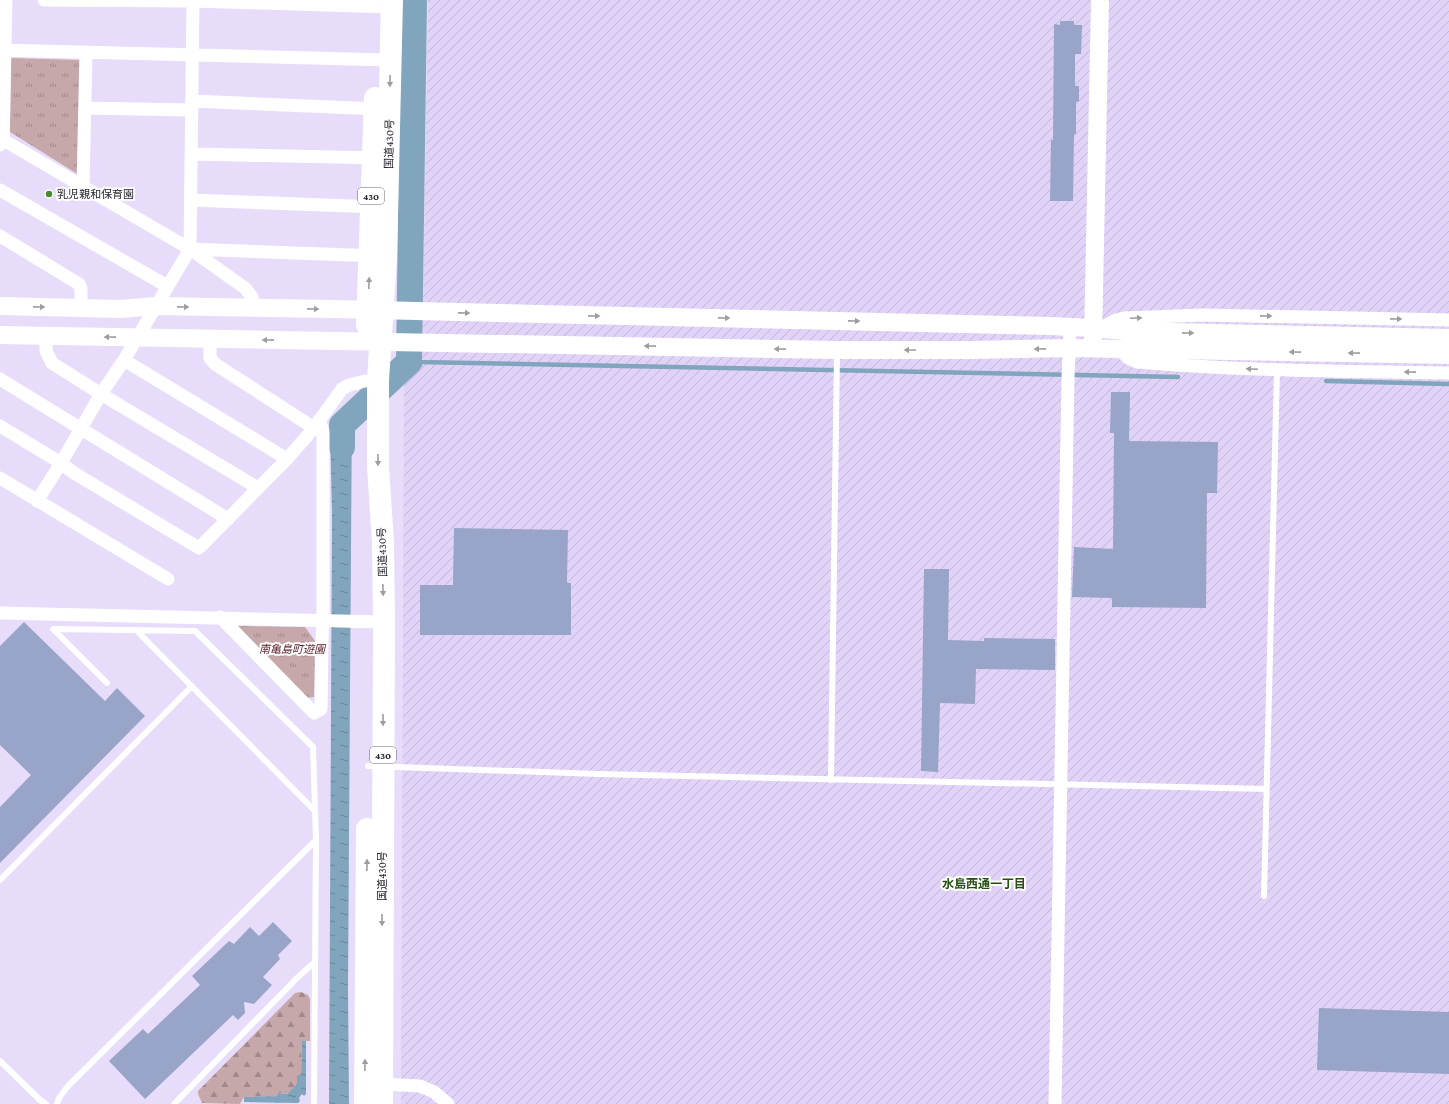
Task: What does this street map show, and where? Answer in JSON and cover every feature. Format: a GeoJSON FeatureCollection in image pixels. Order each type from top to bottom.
{"type":"FeatureCollection","features":[{"type":"Feature","properties":{"kind":"highway","name":"国道430号"},"geometry":{"type":"LineString","coordinates":[[382,1094],[375,766],[368,622],[368,542],[364,465],[374,342],[378,256],[384,4]]}},
{"type":"Feature","properties":{"kind":"highway","name":"国道430号"},"geometry":{"type":"LineString","coordinates":[[365,1104],[375,766]]}},
{"type":"Feature","properties":{"kind":"street"},"geometry":{"type":"LineString","coordinates":[[6,0],[2,50],[1,141],[83,186],[190,249],[245,288],[252,297],[253,308]]}},
{"type":"Feature","properties":{"kind":"street"},"geometry":{"type":"LineString","coordinates":[[44,0],[193,0],[384,4]]}},
{"type":"Feature","properties":{"kind":"street"},"geometry":{"type":"LineString","coordinates":[[37,501],[190,249],[193,0]]}},
{"type":"Feature","properties":{"kind":"street"},"geometry":{"type":"LineString","coordinates":[[1092,349],[1096,328],[1100,0]]}},
{"type":"Feature","properties":{"kind":"street"},"geometry":{"type":"LineString","coordinates":[[2,50],[383,59]]}},
{"type":"Feature","properties":{"kind":"street"},"geometry":{"type":"LineString","coordinates":[[83,186],[86,52]]}},
{"type":"Feature","properties":{"kind":"street"},"geometry":{"type":"LineString","coordinates":[[85,108],[192,106],[382,109]]}},
{"type":"Feature","properties":{"kind":"street"},"geometry":{"type":"LineString","coordinates":[[191,154],[381,158]]}},
{"type":"Feature","properties":{"kind":"street"},"geometry":{"type":"LineString","coordinates":[[0,190],[167,286]]}},
{"type":"Feature","properties":{"kind":"street"},"geometry":{"type":"LineString","coordinates":[[191,200],[379,207]]}},
{"type":"Feature","properties":{"kind":"street"},"geometry":{"type":"LineString","coordinates":[[0,236],[79,284],[81,289],[81,307]]}},
{"type":"Feature","properties":{"kind":"street"},"geometry":{"type":"LineString","coordinates":[[190,249],[378,256]]}},
{"type":"Feature","properties":{"kind":"street"},"geometry":{"type":"LineString","coordinates":[[0,306],[121,309],[155,306],[1070,327],[1096,328],[1125,332],[1335,344],[1449,355]]}},
{"type":"Feature","properties":{"kind":"street"},"geometry":{"type":"LineString","coordinates":[[1096,328],[1124,318],[1203,315],[1449,320]]}},
{"type":"Feature","properties":{"kind":"street"},"geometry":{"type":"LineString","coordinates":[[1055,1104],[1070,327]]}},
{"type":"Feature","properties":{"kind":"street"},"geometry":{"type":"LineString","coordinates":[[0,335],[837,350],[1070,348],[1120,350],[1335,344],[1449,338]]}},
{"type":"Feature","properties":{"kind":"street"},"geometry":{"type":"LineString","coordinates":[[46,336],[46,351],[52,363],[258,488]]}},
{"type":"Feature","properties":{"kind":"street"},"geometry":{"type":"LineString","coordinates":[[210,339],[210,358],[215,364],[317,424],[323,431],[326,621],[322,640],[322,709],[314,713],[220,618]]}},
{"type":"Feature","properties":{"kind":"street"},"geometry":{"type":"LineString","coordinates":[[1120,350],[1128,358],[1137,362],[1202,367],[1449,373]]}},
{"type":"Feature","properties":{"kind":"street"},"geometry":{"type":"LineString","coordinates":[[124,360],[288,459]]}},
{"type":"Feature","properties":{"kind":"street"},"geometry":{"type":"LineString","coordinates":[[0,379],[228,519]]}},
{"type":"Feature","properties":{"kind":"street"},"geometry":{"type":"LineString","coordinates":[[0,426],[199,548],[288,459],[317,424],[342,389],[349,385],[370,396]]}},
{"type":"Feature","properties":{"kind":"street"},"geometry":{"type":"LineString","coordinates":[[0,478],[168,579]]}},
{"type":"Feature","properties":{"kind":"street"},"geometry":{"type":"LineString","coordinates":[[0,613],[368,622]]}},
{"type":"Feature","properties":{"kind":"street"},"geometry":{"type":"LineString","coordinates":[[382,1094],[420,1086],[434,1092],[448,1104]]}},
{"type":"Feature","properties":{"kind":"lane"},"geometry":{"type":"LineString","coordinates":[[831,780],[837,350]]}},
{"type":"Feature","properties":{"kind":"lane"},"geometry":{"type":"LineString","coordinates":[[1264,896],[1277,370]]}},
{"type":"Feature","properties":{"kind":"lane"},"geometry":{"type":"LineString","coordinates":[[107,683],[53,628],[195,631],[313,746],[316,840],[314,1104]]}},
{"type":"Feature","properties":{"kind":"lane"},"geometry":{"type":"LineString","coordinates":[[136,630],[315,811]]}},
{"type":"Feature","properties":{"kind":"lane"},"geometry":{"type":"LineString","coordinates":[[0,880],[192,686]]}},
{"type":"Feature","properties":{"kind":"lane"},"geometry":{"type":"LineString","coordinates":[[375,766],[598,774],[1267,789]]}},
{"type":"Feature","properties":{"kind":"lane"},"geometry":{"type":"LineString","coordinates":[[57,1104],[59,1098],[68,1086],[316,840]]}},
{"type":"Feature","properties":{"kind":"lane"},"geometry":{"type":"LineString","coordinates":[[174,1104],[298,977],[315,962]]}},
{"type":"Feature","properties":{"kind":"lane"},"geometry":{"type":"LineString","coordinates":[[0,1061],[46,1104]]}},
{"type":"Feature","properties":{"kind":"shaded area"},"geometry":{"type":"Polygon","coordinates":[[[428,0],[1449,0],[1449,1104],[401,1104],[404,382],[418,366],[422,366],[428,0]]]}},
{"type":"Feature","properties":{"kind":"green space"},"geometry":{"type":"Polygon","coordinates":[[[11,58],[81,60],[79,175],[10,132],[11,58]]]}},
{"type":"Feature","properties":{"kind":"green space","name":"南亀島町遊園"},"geometry":{"type":"Polygon","coordinates":[[[238,626],[305,627],[315,641],[314,697],[307,698],[238,626]]]}},
{"type":"Feature","properties":{"kind":"green space"},"geometry":{"type":"Polygon","coordinates":[[[301,992],[308,995],[310,999],[310,1041],[302,1041],[301,1074],[297,1075],[298,1084],[287,1094],[278,1093],[278,1096],[244,1097],[240,1104],[202,1103],[198,1091],[295,993],[301,992]]]}},
{"type":"Feature","properties":{"kind":"water"},"geometry":{"type":"Polygon","coordinates":[[[405,358],[422,359],[422,367],[418,367],[404,382],[404,362],[405,358]]]}},
{"type":"Feature","properties":{"kind":"water"},"geometry":{"type":"Polygon","coordinates":[[[352,404],[348,988],[349,1104],[329,1104],[332,514],[330,428],[336,417],[352,404]]]}},
{"type":"Feature","properties":{"kind":"water"},"geometry":{"type":"Polygon","coordinates":[[[302,1041],[306,1041],[306,1094],[304,1096],[302,1094],[299,1098],[300,1101],[298,1103],[244,1102],[244,1097],[278,1096],[278,1093],[287,1094],[297,1084],[297,1075],[301,1074],[302,1041]]]}},
{"type":"Feature","properties":{"kind":"building"},"geometry":{"type":"Polygon","coordinates":[[[1060,21],[1074,21],[1074,25],[1082,25],[1081,54],[1075,54],[1075,86],[1079,86],[1079,101],[1076,102],[1076,134],[1074,134],[1073,201],[1050,201],[1051,140],[1053,140],[1054,24],[1060,25],[1060,21]]]}},
{"type":"Feature","properties":{"kind":"building"},"geometry":{"type":"Polygon","coordinates":[[[1111,392],[1130,392],[1129,441],[1218,442],[1217,493],[1207,493],[1206,608],[1112,607],[1112,598],[1072,597],[1074,547],[1113,549],[1114,433],[1110,433],[1111,392]]]}},
{"type":"Feature","properties":{"kind":"building"},"geometry":{"type":"Polygon","coordinates":[[[454,528],[568,530],[567,583],[571,583],[571,635],[420,635],[420,585],[453,585],[454,528]]]}},
{"type":"Feature","properties":{"kind":"building"},"geometry":{"type":"Polygon","coordinates":[[[924,569],[949,569],[948,640],[984,641],[984,638],[1055,639],[1055,670],[976,669],[975,704],[940,703],[938,772],[921,771],[924,569]]]}},
{"type":"Feature","properties":{"kind":"building"},"geometry":{"type":"Polygon","coordinates":[[[24,622],[105,701],[117,688],[145,716],[0,863],[0,807],[31,775],[0,745],[0,646],[24,622]]]}},
{"type":"Feature","properties":{"kind":"building"},"geometry":{"type":"Polygon","coordinates":[[[273,922],[292,941],[278,955],[280,959],[263,977],[272,985],[254,1004],[244,1002],[245,1013],[238,1020],[233,1015],[145,1099],[109,1061],[143,1029],[148,1034],[200,985],[192,976],[229,941],[234,944],[250,927],[259,936],[273,922]]]}},
{"type":"Feature","properties":{"kind":"building"},"geometry":{"type":"Polygon","coordinates":[[[1319,1008],[1449,1012],[1449,1074],[1317,1070],[1319,1008]]]}},
{"type":"Feature","properties":{"kind":"waterway"},"geometry":{"type":"LineString","coordinates":[[342,447],[342,425],[409,362],[414,0]]}},
{"type":"Feature","properties":{"kind":"waterway"},"geometry":{"type":"LineString","coordinates":[[419,308],[423,0]]}},
{"type":"Feature","properties":{"kind":"waterway"},"geometry":{"type":"LineString","coordinates":[[418,338],[419,316]]}},
{"type":"Feature","properties":{"kind":"waterway"},"geometry":{"type":"LineString","coordinates":[[415,362],[418,362],[418,346]]}},
{"type":"Feature","properties":{"kind":"waterway"},"geometry":{"type":"LineString","coordinates":[[418,362],[1178,377]]}},
{"type":"Feature","properties":{"kind":"waterway"},"geometry":{"type":"LineString","coordinates":[[1326,381],[1449,384]]}},
{"type":"Feature","properties":{"kind":"place","name":"乳児親和保育園"},"geometry":{"type":"Point","coordinates":[49,194]}},
{"type":"Feature","properties":{"kind":"district","name":"水島西通一丁目"},"geometry":{"type":"Point","coordinates":[984,884]}}]}
